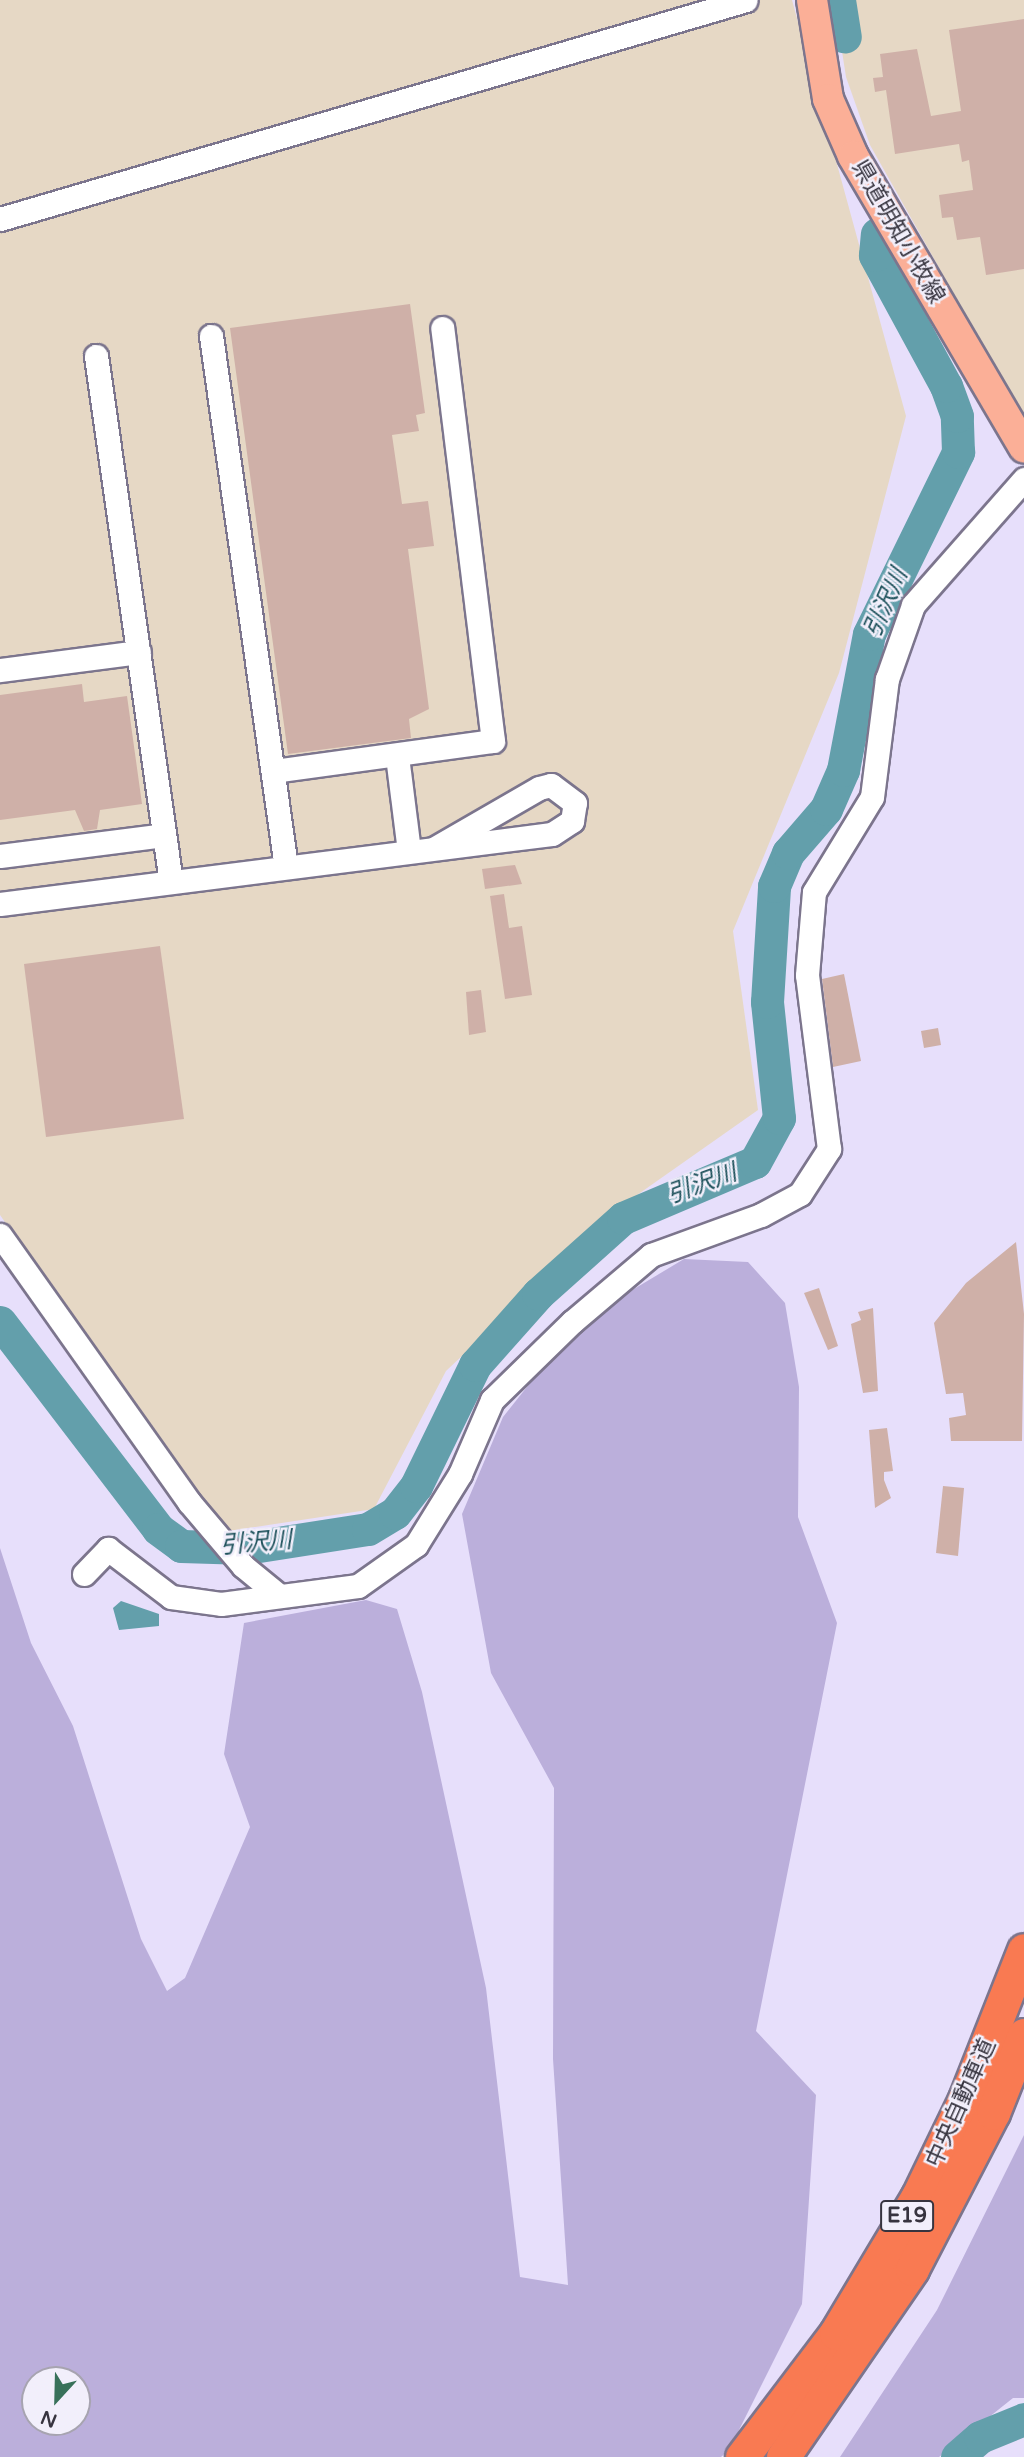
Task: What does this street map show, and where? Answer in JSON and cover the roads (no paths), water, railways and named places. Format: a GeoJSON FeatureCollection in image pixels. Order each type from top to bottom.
{"type":"FeatureCollection","features":[{"type":"Feature","properties":{"kind":"highway","name":"中央自動車道"},"geometry":{"type":"LineString","coordinates":[[742,2457],[836,2333],[912,2208],[965,2099],[1024,1950]]}},
{"type":"Feature","properties":{"kind":"highway","name":"中央自動車道"},"geometry":{"type":"LineString","coordinates":[[783,2457],[912,2269],[993,2113],[1024,2035]]}},
{"type":"Feature","properties":{"kind":"main road","name":"県道明知小牧線"},"geometry":{"type":"LineString","coordinates":[[812,0],[828,99],[853,156],[1024,449]]}},
{"type":"Feature","properties":{"kind":"street"},"geometry":{"type":"LineString","coordinates":[[0,219],[746,0]]}},
{"type":"Feature","properties":{"kind":"street"},"geometry":{"type":"LineString","coordinates":[[273,771],[493,741],[442,328]]}},
{"type":"Feature","properties":{"kind":"street"},"geometry":{"type":"LineString","coordinates":[[211,336],[286,867]]}},
{"type":"Feature","properties":{"kind":"street"},"geometry":{"type":"LineString","coordinates":[[96,356],[171,882]]}},
{"type":"Feature","properties":{"kind":"street"},"geometry":{"type":"LineString","coordinates":[[84,1574],[108,1549],[170,1597],[221,1604],[277,1594],[358,1586],[416,1545],[460,1474],[492,1400],[572,1322],[651,1255],[761,1215],[800,1194],[829,1149],[807,975],[814,892],[872,797],[887,679],[913,606],[1024,479]]}},
{"type":"Feature","properties":{"kind":"street"},"geometry":{"type":"LineString","coordinates":[[0,670],[139,652]]}},
{"type":"Feature","properties":{"kind":"street"},"geometry":{"type":"LineString","coordinates":[[397,756],[409,851]]}},
{"type":"Feature","properties":{"kind":"street"},"geometry":{"type":"LineString","coordinates":[[0,904],[552,834],[572,821],[575,803],[551,785],[539,788],[435,848]]}},
{"type":"Feature","properties":{"kind":"street"},"geometry":{"type":"LineString","coordinates":[[0,856],[164,835]]}},
{"type":"Feature","properties":{"kind":"street"},"geometry":{"type":"LineString","coordinates":[[0,1235],[189,1502],[243,1566],[277,1594]]}},
{"type":"Feature","properties":{"kind":"waterway","name":"引沢川"},"geometry":{"type":"LineString","coordinates":[[839,0],[845,37]]}},
{"type":"Feature","properties":{"kind":"waterway","name":"引沢川"},"geometry":{"type":"LineString","coordinates":[[0,1322],[158,1529],[181,1546],[246,1548],[368,1529],[395,1513],[416,1486],[475,1365],[538,1294],[623,1218],[755,1162],[779,1118],[767,1002],[774,886],[788,853],[826,809],[843,770],[869,634],[958,452],[957,416],[946,386],[875,255],[877,234]]}},
{"type":"Feature","properties":{"kind":"waterway"},"geometry":{"type":"LineString","coordinates":[[957,2457],[980,2437],[1024,2419]]}}]}
